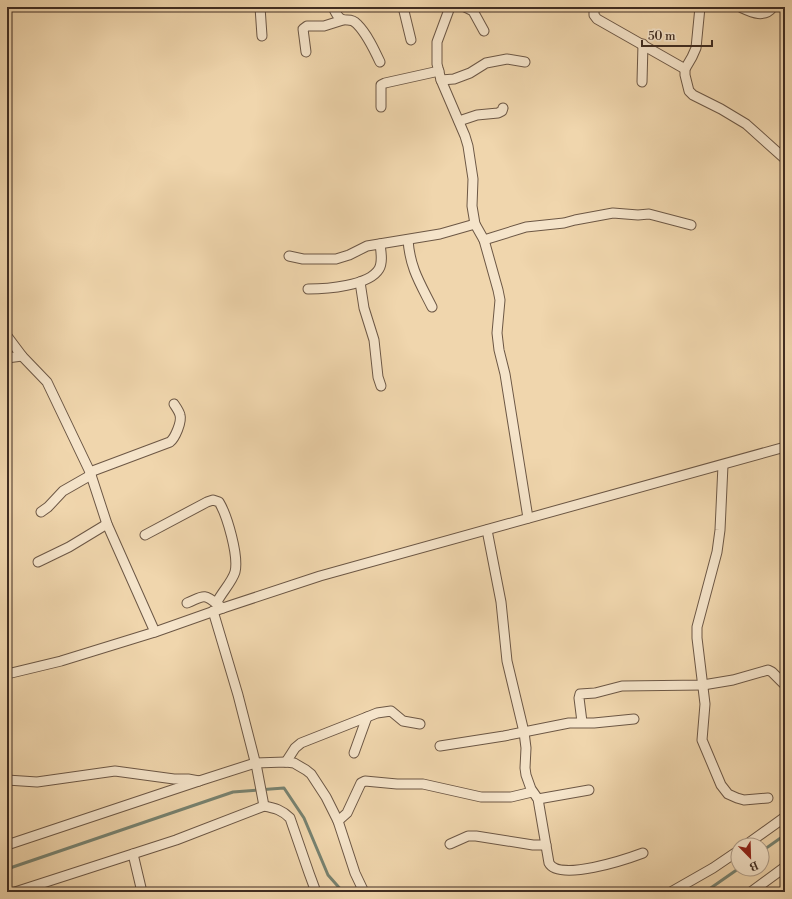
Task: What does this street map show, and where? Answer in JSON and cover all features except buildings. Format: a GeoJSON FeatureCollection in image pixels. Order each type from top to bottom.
{"type":"FeatureCollection","features":[{"type":"Feature","properties":{"kind":"street"},"geometry":{"type":"LineString","coordinates":[[260,7],[262,36]]}},
{"type":"Feature","properties":{"kind":"street"},"geometry":{"type":"LineString","coordinates":[[333,7],[337,17],[342,20]]}},
{"type":"Feature","properties":{"kind":"street"},"geometry":{"type":"LineString","coordinates":[[403,7],[411,40]]}},
{"type":"Feature","properties":{"kind":"street"},"geometry":{"type":"LineString","coordinates":[[450,7],[437,42],[436,53],[440,76],[465,136],[471,160],[473,179],[472,206],[475,224],[484,240],[500,300],[497,333],[499,350],[505,374],[528,518]]}},
{"type":"Feature","properties":{"kind":"street"},"geometry":{"type":"LineString","coordinates":[[465,7],[473,11],[484,31]]}},
{"type":"Feature","properties":{"kind":"street"},"geometry":{"type":"LineString","coordinates":[[594,7],[594,15],[597,19],[685,68]]}},
{"type":"Feature","properties":{"kind":"street"},"geometry":{"type":"LineString","coordinates":[[700,7],[696,48],[685,68],[686,84],[689,91],[693,95],[746,124],[785,159]]}},
{"type":"Feature","properties":{"kind":"street"},"geometry":{"type":"LineString","coordinates":[[740,7],[761,14],[769,12],[773,7]]}},
{"type":"Feature","properties":{"kind":"street"},"geometry":{"type":"LineString","coordinates":[[306,52],[303,29],[307,26],[324,26],[342,20],[351,20],[356,22],[371,44],[380,62]]}},
{"type":"Feature","properties":{"kind":"street"},"geometry":{"type":"LineString","coordinates":[[642,82],[643,44]]}},
{"type":"Feature","properties":{"kind":"street"},"geometry":{"type":"LineString","coordinates":[[381,107],[381,85],[385,83],[440,76],[454,79],[465,75],[486,63],[506,59],[525,62]]}},
{"type":"Feature","properties":{"kind":"street"},"geometry":{"type":"LineString","coordinates":[[459,121],[477,115],[498,113],[504,108]]}},
{"type":"Feature","properties":{"kind":"street"},"geometry":{"type":"LineString","coordinates":[[484,240],[526,227],[564,223],[587,217],[612,214],[649,214],[691,225]]}},
{"type":"Feature","properties":{"kind":"street"},"geometry":{"type":"LineString","coordinates":[[289,256],[336,259],[349,255],[367,246],[458,230],[475,224]]}},
{"type":"Feature","properties":{"kind":"street"},"geometry":{"type":"LineString","coordinates":[[408,240],[410,260],[432,307]]}},
{"type":"Feature","properties":{"kind":"street"},"geometry":{"type":"LineString","coordinates":[[308,289],[345,287],[372,276],[378,270],[380,265],[380,244]]}},
{"type":"Feature","properties":{"kind":"street"},"geometry":{"type":"LineString","coordinates":[[360,282],[364,308],[374,340],[378,377],[381,386]]}},
{"type":"Feature","properties":{"kind":"street"},"geometry":{"type":"LineString","coordinates":[[7,336],[22,356],[47,382],[90,474],[107,524],[155,632]]}},
{"type":"Feature","properties":{"kind":"street"},"geometry":{"type":"LineString","coordinates":[[7,358],[22,356]]}},
{"type":"Feature","properties":{"kind":"street"},"geometry":{"type":"LineString","coordinates":[[41,512],[48,508],[63,491],[90,474],[170,442],[176,433],[181,418],[174,404]]}},
{"type":"Feature","properties":{"kind":"street"},"geometry":{"type":"LineString","coordinates":[[7,674],[61,661],[155,632],[218,608],[320,576],[785,447]]}},
{"type":"Feature","properties":{"kind":"street"},"geometry":{"type":"LineString","coordinates":[[723,465],[718,546],[714,568],[697,627],[705,704],[702,740],[721,785],[728,794],[744,800],[768,798]]}},
{"type":"Feature","properties":{"kind":"street"},"geometry":{"type":"LineString","coordinates":[[145,535],[207,502],[213,500],[219,502],[233,538],[236,570],[218,599],[218,608],[264,804]]}},
{"type":"Feature","properties":{"kind":"street"},"geometry":{"type":"LineString","coordinates":[[38,562],[69,547],[107,524]]}},
{"type":"Feature","properties":{"kind":"street"},"geometry":{"type":"LineString","coordinates":[[487,530],[501,602],[507,661],[524,732],[526,748],[526,775],[535,796],[549,863],[552,867],[558,869],[591,868],[626,859],[643,852]]}},
{"type":"Feature","properties":{"kind":"street"},"geometry":{"type":"LineString","coordinates":[[186,603],[204,596],[208,597],[218,608]]}},
{"type":"Feature","properties":{"kind":"street"},"geometry":{"type":"LineString","coordinates":[[582,722],[579,698],[581,693],[595,693],[629,685],[703,685],[733,680],[768,670],[785,685]]}},
{"type":"Feature","properties":{"kind":"street"},"geometry":{"type":"LineString","coordinates":[[286,762],[295,748],[301,744],[376,713],[391,711],[403,721],[420,724]]}},
{"type":"Feature","properties":{"kind":"street"},"geometry":{"type":"LineString","coordinates":[[354,754],[367,717]]}},
{"type":"Feature","properties":{"kind":"street"},"geometry":{"type":"LineString","coordinates":[[440,746],[562,724],[582,722],[594,723],[634,719]]}},
{"type":"Feature","properties":{"kind":"street"},"geometry":{"type":"LineString","coordinates":[[7,845],[199,781],[256,766],[286,762],[297,764],[311,774],[319,785],[338,821],[355,873],[364,892]]}},
{"type":"Feature","properties":{"kind":"street"},"geometry":{"type":"LineString","coordinates":[[7,780],[38,782],[115,771],[199,781]]}},
{"type":"Feature","properties":{"kind":"street"},"geometry":{"type":"LineString","coordinates":[[338,821],[346,813],[361,783],[365,781],[397,784],[423,784],[481,797],[535,796],[589,790]]}},
{"type":"Feature","properties":{"kind":"street"},"geometry":{"type":"LineString","coordinates":[[15,892],[176,840],[264,804],[279,810],[290,818],[308,873],[316,892]]}},
{"type":"Feature","properties":{"kind":"street"},"geometry":{"type":"LineString","coordinates":[[757,837],[785,817]]}},
{"type":"Feature","properties":{"kind":"street"},"geometry":{"type":"LineString","coordinates":[[450,844],[468,836],[476,836],[533,846],[546,845]]}},
{"type":"Feature","properties":{"kind":"street"},"geometry":{"type":"LineString","coordinates":[[133,854],[142,892]]}},
{"type":"Feature","properties":{"kind":"street"},"geometry":{"type":"LineString","coordinates":[[671,892],[730,856]]}},
{"type":"Feature","properties":{"kind":"street"},"geometry":{"type":"LineString","coordinates":[[751,892],[785,867]]}},
{"type":"Feature","properties":{"kind":"waterway"},"geometry":{"type":"LineString","coordinates":[[7,869],[233,792],[284,788],[304,818],[328,875],[343,892]]}},
{"type":"Feature","properties":{"kind":"waterway"},"geometry":{"type":"LineString","coordinates":[[770,845],[785,836]]}},
{"type":"Feature","properties":{"kind":"waterway"},"geometry":{"type":"LineString","coordinates":[[705,892],[730,875]]}}]}
